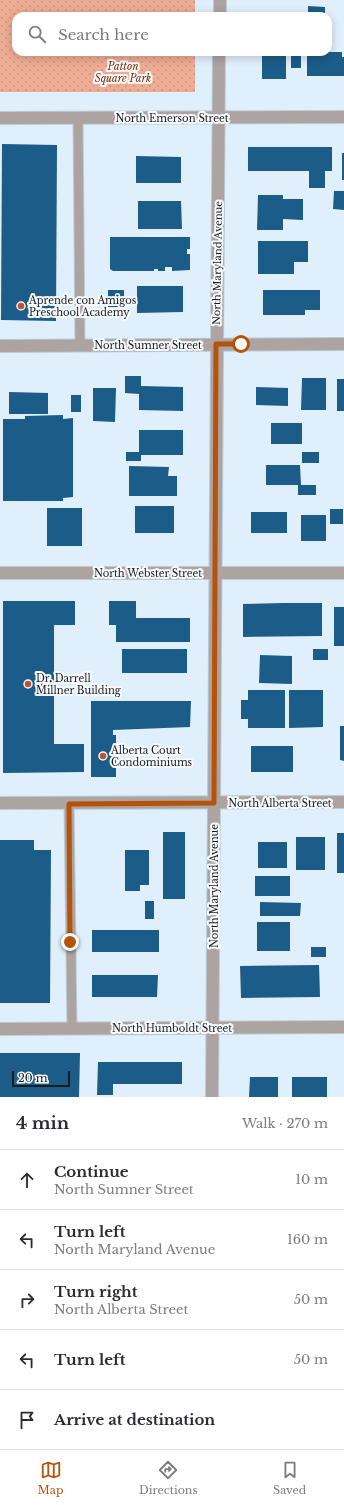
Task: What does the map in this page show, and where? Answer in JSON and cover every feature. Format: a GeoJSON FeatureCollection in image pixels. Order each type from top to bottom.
{"type":"FeatureCollection","features":[{"type":"Feature","properties":{"kind":"street"},"geometry":{"type":"LineString","coordinates":[[220,0],[220,12]]}},
{"type":"Feature","properties":{"kind":"street","name":"North Maryland Avenue"},"geometry":{"type":"LineString","coordinates":[[212,1097],[216,344],[220,56]]}},
{"type":"Feature","properties":{"kind":"street","name":"North Emerson Street"},"geometry":{"type":"LineString","coordinates":[[0,118],[344,117]]}},
{"type":"Feature","properties":{"kind":"street","name":"North Sumner Street"},"geometry":{"type":"LineString","coordinates":[[0,346],[344,344]]}},
{"type":"Feature","properties":{"kind":"street","name":"North Webster Street"},"geometry":{"type":"LineString","coordinates":[[0,573],[344,572]]}},
{"type":"Feature","properties":{"kind":"street","name":"North Alberta Street"},"geometry":{"type":"LineString","coordinates":[[0,803],[69,804],[344,802]]}},
{"type":"Feature","properties":{"kind":"street","name":"North Humboldt Street"},"geometry":{"type":"LineString","coordinates":[[0,1029],[344,1027]]}},
{"type":"Feature","properties":{"kind":"lane"},"geometry":{"type":"LineString","coordinates":[[78,118],[80,345]]}},
{"type":"Feature","properties":{"kind":"lane"},"geometry":{"type":"LineString","coordinates":[[69,804],[72,1028]]}},
{"type":"Feature","properties":{"kind":"green space","name":"Patton Square Park"},"geometry":{"type":"Polygon","coordinates":[[[0,0],[195,0],[195,12],[12,12],[12,56],[195,56],[195,92],[0,92],[0,0]]]}},
{"type":"Feature","properties":{"kind":"building"},"geometry":{"type":"Polygon","coordinates":[[[308,6],[325,7],[325,12],[308,12],[308,6]]]}},
{"type":"Feature","properties":{"kind":"building"},"geometry":{"type":"Polygon","coordinates":[[[332,52],[342,52],[342,57],[344,57],[344,76],[307,76],[307,56],[332,56],[332,52]]]}},
{"type":"Feature","properties":{"kind":"building"},"geometry":{"type":"Polygon","coordinates":[[[262,56],[286,56],[286,79],[262,79],[262,56]]]}},
{"type":"Feature","properties":{"kind":"building"},"geometry":{"type":"Polygon","coordinates":[[[291,56],[301,56],[301,68],[291,68],[291,56]]]}},
{"type":"Feature","properties":{"kind":"building"},"geometry":{"type":"Polygon","coordinates":[[[2,144],[57,145],[56,321],[1,320],[2,144]]]}},
{"type":"Feature","properties":{"kind":"building"},"geometry":{"type":"Polygon","coordinates":[[[248,147],[332,147],[332,171],[325,171],[325,188],[309,188],[309,171],[248,171],[248,147]]]}},
{"type":"Feature","properties":{"kind":"building"},"geometry":{"type":"Polygon","coordinates":[[[342,153],[344,153],[344,180],[342,180],[342,153]]]}},
{"type":"Feature","properties":{"kind":"building"},"geometry":{"type":"Polygon","coordinates":[[[136,156],[181,157],[181,183],[136,183],[136,156]]]}},
{"type":"Feature","properties":{"kind":"building"},"geometry":{"type":"Polygon","coordinates":[[[334,191],[344,191],[344,210],[333,209],[334,191]]]}},
{"type":"Feature","properties":{"kind":"building"},"geometry":{"type":"Polygon","coordinates":[[[258,195],[283,195],[283,199],[303,199],[303,220],[283,219],[283,230],[257,230],[258,195]]]}},
{"type":"Feature","properties":{"kind":"building"},"geometry":{"type":"Polygon","coordinates":[[[138,201],[181,201],[182,229],[138,229],[138,201]]]}},
{"type":"Feature","properties":{"kind":"building"},"geometry":{"type":"Polygon","coordinates":[[[110,237],[190,237],[190,249],[187,249],[187,254],[190,254],[190,270],[172,271],[172,267],[165,267],[165,271],[158,271],[158,269],[154,269],[154,271],[113,271],[110,269],[110,237]]]}},
{"type":"Feature","properties":{"kind":"building"},"geometry":{"type":"Polygon","coordinates":[[[258,241],[308,241],[308,262],[294,262],[294,274],[258,274],[258,241]]]}},
{"type":"Feature","properties":{"kind":"building"},"geometry":{"type":"Polygon","coordinates":[[[137,286],[183,286],[183,312],[137,313],[137,286]]]}},
{"type":"Feature","properties":{"kind":"building"},"geometry":{"type":"Polygon","coordinates":[[[108,290],[124,290],[124,307],[108,307],[108,290]]]}},
{"type":"Feature","properties":{"kind":"building"},"geometry":{"type":"Polygon","coordinates":[[[263,290],[320,290],[320,310],[305,310],[305,315],[263,315],[263,290]]]}},
{"type":"Feature","properties":{"kind":"building"},"geometry":{"type":"Polygon","coordinates":[[[125,376],[141,376],[141,386],[183,387],[183,411],[139,410],[139,394],[125,393],[125,376]]]}},
{"type":"Feature","properties":{"kind":"building"},"geometry":{"type":"Polygon","coordinates":[[[302,378],[326,378],[326,410],[301,410],[302,378]]]}},
{"type":"Feature","properties":{"kind":"building"},"geometry":{"type":"Polygon","coordinates":[[[337,379],[344,379],[344,411],[337,411],[337,379]]]}},
{"type":"Feature","properties":{"kind":"building"},"geometry":{"type":"Polygon","coordinates":[[[256,387],[288,388],[288,406],[256,405],[256,387]]]}},
{"type":"Feature","properties":{"kind":"building"},"geometry":{"type":"Polygon","coordinates":[[[93,388],[116,388],[115,422],[93,421],[93,388]]]}},
{"type":"Feature","properties":{"kind":"building"},"geometry":{"type":"Polygon","coordinates":[[[9,392],[48,393],[48,414],[9,414],[9,392]]]}},
{"type":"Feature","properties":{"kind":"building"},"geometry":{"type":"Polygon","coordinates":[[[71,395],[81,395],[81,412],[71,412],[71,395]]]}},
{"type":"Feature","properties":{"kind":"building"},"geometry":{"type":"Polygon","coordinates":[[[63,415],[63,419],[73,418],[73,497],[63,498],[63,501],[3,501],[3,419],[25,419],[25,416],[63,415]]]}},
{"type":"Feature","properties":{"kind":"building"},"geometry":{"type":"Polygon","coordinates":[[[271,423],[302,423],[302,444],[271,444],[271,423]]]}},
{"type":"Feature","properties":{"kind":"building"},"geometry":{"type":"Polygon","coordinates":[[[139,430],[183,430],[183,455],[141,455],[141,461],[126,461],[126,452],[139,452],[139,430]]]}},
{"type":"Feature","properties":{"kind":"building"},"geometry":{"type":"Polygon","coordinates":[[[302,452],[319,452],[319,463],[302,463],[302,452]]]}},
{"type":"Feature","properties":{"kind":"building"},"geometry":{"type":"Polygon","coordinates":[[[266,465],[300,465],[301,485],[316,485],[316,495],[298,495],[298,485],[266,485],[266,465]]]}},
{"type":"Feature","properties":{"kind":"building"},"geometry":{"type":"Polygon","coordinates":[[[129,466],[169,467],[168,476],[177,476],[177,496],[129,496],[129,466]]]}},
{"type":"Feature","properties":{"kind":"building"},"geometry":{"type":"Polygon","coordinates":[[[135,506],[174,506],[174,533],[135,533],[135,506]]]}},
{"type":"Feature","properties":{"kind":"building"},"geometry":{"type":"Polygon","coordinates":[[[47,508],[82,508],[82,546],[47,546],[47,508]]]}},
{"type":"Feature","properties":{"kind":"building"},"geometry":{"type":"Polygon","coordinates":[[[330,509],[343,509],[343,524],[330,524],[330,509]]]}},
{"type":"Feature","properties":{"kind":"building"},"geometry":{"type":"Polygon","coordinates":[[[251,512],[287,512],[287,533],[251,533],[251,512]]]}},
{"type":"Feature","properties":{"kind":"building"},"geometry":{"type":"Polygon","coordinates":[[[301,515],[326,515],[326,541],[301,541],[301,515]]]}},
{"type":"Feature","properties":{"kind":"building","name":"Dr. Darrell Millner Building"},"geometry":{"type":"Polygon","coordinates":[[[3,601],[75,601],[75,625],[54,625],[54,744],[84,744],[84,772],[3,773],[3,601]]]}},
{"type":"Feature","properties":{"kind":"building"},"geometry":{"type":"Polygon","coordinates":[[[109,601],[136,601],[136,618],[190,618],[190,642],[116,642],[116,625],[109,625],[109,601]]]}},
{"type":"Feature","properties":{"kind":"building"},"geometry":{"type":"Polygon","coordinates":[[[322,603],[322,636],[243,637],[243,604],[322,603]]]}},
{"type":"Feature","properties":{"kind":"building"},"geometry":{"type":"Polygon","coordinates":[[[334,607],[344,607],[344,646],[334,646],[334,607]]]}},
{"type":"Feature","properties":{"kind":"building"},"geometry":{"type":"Polygon","coordinates":[[[122,649],[187,649],[187,673],[122,673],[122,649]]]}},
{"type":"Feature","properties":{"kind":"building"},"geometry":{"type":"Polygon","coordinates":[[[313,649],[328,649],[328,660],[313,660],[313,649]]]}},
{"type":"Feature","properties":{"kind":"building"},"geometry":{"type":"Polygon","coordinates":[[[260,655],[292,656],[292,684],[259,683],[260,655]]]}},
{"type":"Feature","properties":{"kind":"building"},"geometry":{"type":"Polygon","coordinates":[[[248,690],[285,690],[285,728],[248,728],[248,719],[241,719],[241,700],[248,700],[248,690]]]}},
{"type":"Feature","properties":{"kind":"building"},"geometry":{"type":"Polygon","coordinates":[[[289,690],[323,690],[323,727],[289,728],[289,690]]]}},
{"type":"Feature","properties":{"kind":"building","name":"Alberta Court Condominiums"},"geometry":{"type":"Polygon","coordinates":[[[91,701],[191,701],[190,727],[113,730],[113,735],[116,735],[116,777],[91,777],[91,701]]]}},
{"type":"Feature","properties":{"kind":"building"},"geometry":{"type":"Polygon","coordinates":[[[340,726],[344,726],[344,761],[340,760],[340,726]]]}},
{"type":"Feature","properties":{"kind":"building"},"geometry":{"type":"Polygon","coordinates":[[[251,746],[293,746],[293,772],[251,772],[251,746]]]}},
{"type":"Feature","properties":{"kind":"building"},"geometry":{"type":"Polygon","coordinates":[[[163,832],[185,832],[185,899],[163,899],[163,832]]]}},
{"type":"Feature","properties":{"kind":"building"},"geometry":{"type":"Polygon","coordinates":[[[337,833],[344,833],[344,873],[337,873],[337,833]]]}},
{"type":"Feature","properties":{"kind":"building"},"geometry":{"type":"Polygon","coordinates":[[[296,837],[325,837],[325,870],[296,870],[296,837]]]}},
{"type":"Feature","properties":{"kind":"building"},"geometry":{"type":"Polygon","coordinates":[[[0,840],[34,840],[34,850],[51,850],[50,1003],[0,1003],[0,840]]]}},
{"type":"Feature","properties":{"kind":"building"},"geometry":{"type":"Polygon","coordinates":[[[258,842],[287,842],[287,868],[258,868],[258,842]]]}},
{"type":"Feature","properties":{"kind":"building"},"geometry":{"type":"Polygon","coordinates":[[[125,850],[149,850],[149,885],[140,885],[140,891],[125,891],[125,850]]]}},
{"type":"Feature","properties":{"kind":"building"},"geometry":{"type":"Polygon","coordinates":[[[255,876],[290,876],[290,896],[255,896],[255,876]]]}},
{"type":"Feature","properties":{"kind":"building"},"geometry":{"type":"Polygon","coordinates":[[[145,901],[154,901],[154,919],[145,919],[145,901]]]}},
{"type":"Feature","properties":{"kind":"building"},"geometry":{"type":"Polygon","coordinates":[[[260,902],[301,903],[300,916],[260,916],[260,902]]]}},
{"type":"Feature","properties":{"kind":"building"},"geometry":{"type":"Polygon","coordinates":[[[257,922],[290,922],[290,951],[257,951],[257,922]]]}},
{"type":"Feature","properties":{"kind":"building"},"geometry":{"type":"Polygon","coordinates":[[[92,930],[159,930],[159,952],[92,952],[92,930]]]}},
{"type":"Feature","properties":{"kind":"building"},"geometry":{"type":"Polygon","coordinates":[[[311,947],[326,947],[326,957],[311,957],[311,947]]]}},
{"type":"Feature","properties":{"kind":"building"},"geometry":{"type":"Polygon","coordinates":[[[319,965],[320,997],[241,998],[240,966],[319,965]]]}},
{"type":"Feature","properties":{"kind":"building"},"geometry":{"type":"Polygon","coordinates":[[[92,975],[158,975],[157,997],[92,997],[92,975]]]}},
{"type":"Feature","properties":{"kind":"building"},"geometry":{"type":"Polygon","coordinates":[[[0,1053],[80,1053],[79,1097],[0,1097],[0,1053]]]}},
{"type":"Feature","properties":{"kind":"building"},"geometry":{"type":"Polygon","coordinates":[[[98,1062],[182,1062],[182,1084],[113,1084],[113,1095],[97,1095],[98,1062]]]}},
{"type":"Feature","properties":{"kind":"building"},"geometry":{"type":"Polygon","coordinates":[[[250,1077],[278,1077],[278,1097],[249,1097],[250,1077]]]}},
{"type":"Feature","properties":{"kind":"building"},"geometry":{"type":"Polygon","coordinates":[[[292,1077],[327,1077],[327,1097],[292,1097],[292,1077]]]}},
{"type":"Feature","properties":{"kind":"place","name":"Aprende con Amigos Preschool Academy"},"geometry":{"type":"Point","coordinates":[21,306]}},
{"type":"Feature","properties":{"kind":"place","name":"Dr. Darrell Millner Building"},"geometry":{"type":"Point","coordinates":[28,684]}},
{"type":"Feature","properties":{"kind":"place","name":"Alberta Court Condominiums"},"geometry":{"type":"Point","coordinates":[103,756]}},
{"type":"Feature","properties":{"kind":"route"},"geometry":{"type":"LineString","coordinates":[[70,942],[69,804],[214,803],[216,344],[241,344]]}}]}
